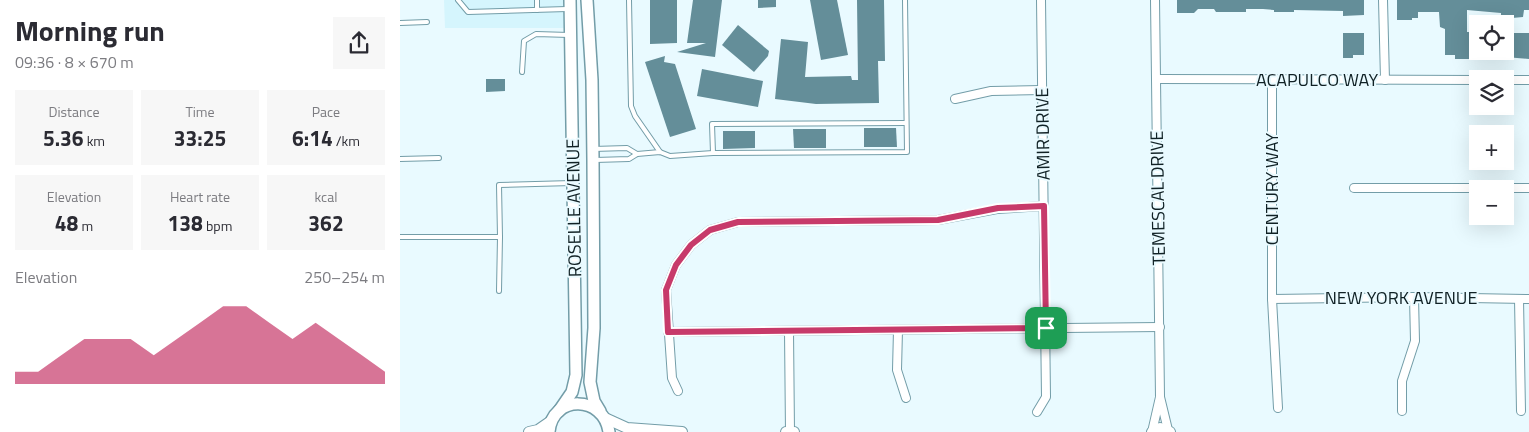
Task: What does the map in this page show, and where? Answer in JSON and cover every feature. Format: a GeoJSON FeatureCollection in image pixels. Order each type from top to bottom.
{"type":"FeatureCollection","features":[{"type":"Feature","properties":{"kind":"main road","name":"ROSELLE AVENUE"},"geometry":{"type":"LineString","coordinates":[[587,0],[592,80],[594,328],[589,373],[592,394],[609,432]]}},
{"type":"Feature","properties":{"kind":"main road","name":"ROSELLE AVENUE"},"geometry":{"type":"LineString","coordinates":[[550,427],[572,392],[576,375],[570,5]]}},
{"type":"Feature","properties":{"kind":"main road"},"geometry":{"type":"LineString","coordinates":[[559,411],[570,404],[579,403],[590,406],[602,415]]}},
{"type":"Feature","properties":{"kind":"street","name":"AMIR DRIVE"},"geometry":{"type":"LineString","coordinates":[[1037,412],[1046,397],[1041,0]]}},
{"type":"Feature","properties":{"kind":"street","name":"TEMESCAL DRIVE"},"geometry":{"type":"LineString","coordinates":[[1152,432],[1160,397],[1155,0]]}},
{"type":"Feature","properties":{"kind":"street"},"geometry":{"type":"LineString","coordinates":[[1383,0],[1385,80]]}},
{"type":"Feature","properties":{"kind":"street","name":"ACAPULCO WAY"},"geometry":{"type":"LineString","coordinates":[[1156,79],[1469,80]]}},
{"type":"Feature","properties":{"kind":"street","name":"CENTURY WAY"},"geometry":{"type":"LineString","coordinates":[[1272,80],[1272,299],[1278,408]]}},
{"type":"Feature","properties":{"kind":"street"},"geometry":{"type":"LineString","coordinates":[[1514,80],[1529,80]]}},
{"type":"Feature","properties":{"kind":"street"},"geometry":{"type":"LineString","coordinates":[[955,100],[991,91],[1042,90]]}},
{"type":"Feature","properties":{"kind":"street"},"geometry":{"type":"LineString","coordinates":[[1354,188],[1529,188]]}},
{"type":"Feature","properties":{"kind":"street"},"geometry":{"type":"LineString","coordinates":[[678,391],[672,378],[666,290],[676,265],[691,245],[710,230],[738,222],[938,220],[998,208],[1044,206]]}},
{"type":"Feature","properties":{"kind":"street"},"geometry":{"type":"LineString","coordinates":[[1402,411],[1402,381],[1414,341],[1414,297]]}},
{"type":"Feature","properties":{"kind":"street","name":"NEW YORK AVENUE"},"geometry":{"type":"LineString","coordinates":[[1272,299],[1414,297],[1529,299]]}},
{"type":"Feature","properties":{"kind":"street"},"geometry":{"type":"LineString","coordinates":[[1519,299],[1521,411]]}},
{"type":"Feature","properties":{"kind":"street"},"geometry":{"type":"LineString","coordinates":[[668,332],[1160,327]]}},
{"type":"Feature","properties":{"kind":"street"},"geometry":{"type":"LineString","coordinates":[[898,330],[897,370],[906,398]]}},
{"type":"Feature","properties":{"kind":"street"},"geometry":{"type":"LineString","coordinates":[[789,331],[790,432]]}},
{"type":"Feature","properties":{"kind":"street","name":"TEMESCAL DRIVE"},"geometry":{"type":"LineString","coordinates":[[1160,397],[1169,431]]}},
{"type":"Feature","properties":{"kind":"street"},"geometry":{"type":"LineString","coordinates":[[602,415],[627,428],[682,432]]}},
{"type":"Feature","properties":{"kind":"street"},"geometry":{"type":"LineString","coordinates":[[529,432],[550,427]]}},
{"type":"Feature","properties":{"kind":"street"},"geometry":{"type":"LineString","coordinates":[[1152,432],[1160,428],[1169,431]]}},
{"type":"Feature","properties":{"kind":"street"},"geometry":{"type":"LineString","coordinates":[[786,432],[794,432]]}},
{"type":"Feature","properties":{"kind":"lane"},"geometry":{"type":"LineString","coordinates":[[458,0],[468,12],[537,10],[570,5]]}},
{"type":"Feature","properties":{"kind":"lane"},"geometry":{"type":"LineString","coordinates":[[537,0],[537,10]]}},
{"type":"Feature","properties":{"kind":"lane"},"geometry":{"type":"LineString","coordinates":[[629,0],[631,106],[635,116],[660,152]]}},
{"type":"Feature","properties":{"kind":"lane"},"geometry":{"type":"LineString","coordinates":[[593,154],[629,158],[637,154],[660,152],[670,156],[713,153],[907,152],[905,0]]}},
{"type":"Feature","properties":{"kind":"lane"},"geometry":{"type":"LineString","coordinates":[[400,23],[427,22]]}},
{"type":"Feature","properties":{"kind":"lane"},"geometry":{"type":"LineString","coordinates":[[522,72],[524,41],[536,34],[571,34]]}},
{"type":"Feature","properties":{"kind":"lane"},"geometry":{"type":"LineString","coordinates":[[713,153],[712,124],[906,123]]}},
{"type":"Feature","properties":{"kind":"lane"},"geometry":{"type":"LineString","coordinates":[[593,154],[626,148],[637,154]]}},
{"type":"Feature","properties":{"kind":"lane"},"geometry":{"type":"LineString","coordinates":[[400,159],[439,158]]}},
{"type":"Feature","properties":{"kind":"lane"},"geometry":{"type":"LineString","coordinates":[[499,291],[499,185],[574,183]]}},
{"type":"Feature","properties":{"kind":"lane"},"geometry":{"type":"LineString","coordinates":[[400,237],[500,237]]}},
{"type":"Feature","properties":{"kind":"shaded area"},"geometry":{"type":"Polygon","coordinates":[[[444,0],[567,0],[568,28],[445,28],[444,0]]]}},
{"type":"Feature","properties":{"kind":"building"},"geometry":{"type":"Polygon","coordinates":[[[650,0],[677,0],[677,43],[650,44],[650,0]]]}},
{"type":"Feature","properties":{"kind":"building"},"geometry":{"type":"Polygon","coordinates":[[[693,0],[722,0],[715,57],[677,52],[706,43],[687,43],[693,0]]]}},
{"type":"Feature","properties":{"kind":"building"},"geometry":{"type":"Polygon","coordinates":[[[758,0],[776,0],[776,7],[758,8],[758,0]]]}},
{"type":"Feature","properties":{"kind":"building"},"geometry":{"type":"Polygon","coordinates":[[[810,0],[837,0],[848,55],[821,60],[810,0]]]}},
{"type":"Feature","properties":{"kind":"building"},"geometry":{"type":"Polygon","coordinates":[[[857,0],[884,0],[885,61],[878,61],[879,103],[816,104],[775,99],[781,39],[808,42],[805,77],[851,76],[852,80],[858,80],[857,0]]]}},
{"type":"Feature","properties":{"kind":"building"},"geometry":{"type":"Polygon","coordinates":[[[1177,0],[1364,0],[1364,15],[1343,16],[1343,11],[1294,10],[1294,12],[1274,12],[1274,10],[1263,9],[1246,9],[1246,12],[1216,12],[1214,9],[1198,9],[1194,13],[1177,13],[1177,0]]]}},
{"type":"Feature","properties":{"kind":"building"},"geometry":{"type":"Polygon","coordinates":[[[1397,0],[1529,0],[1529,10],[1524,10],[1523,17],[1514,18],[1514,15],[1467,10],[1469,59],[1455,59],[1455,55],[1445,55],[1445,29],[1440,27],[1439,12],[1418,12],[1418,18],[1397,20],[1397,0]]]}},
{"type":"Feature","properties":{"kind":"building"},"geometry":{"type":"Polygon","coordinates":[[[738,25],[769,51],[768,56],[754,72],[722,45],[738,25]]]}},
{"type":"Feature","properties":{"kind":"building"},"geometry":{"type":"Polygon","coordinates":[[[1343,33],[1364,33],[1364,55],[1353,55],[1353,58],[1343,58],[1343,33]]]}},
{"type":"Feature","properties":{"kind":"building"},"geometry":{"type":"Polygon","coordinates":[[[1514,33],[1529,33],[1529,59],[1514,58],[1514,33]]]}},
{"type":"Feature","properties":{"kind":"building"},"geometry":{"type":"Polygon","coordinates":[[[665,56],[664,62],[675,64],[696,129],[670,137],[645,62],[665,56]]]}},
{"type":"Feature","properties":{"kind":"building"},"geometry":{"type":"Polygon","coordinates":[[[702,69],[763,81],[758,107],[697,96],[702,69]]]}},
{"type":"Feature","properties":{"kind":"building"},"geometry":{"type":"Polygon","coordinates":[[[486,79],[505,79],[505,91],[486,92],[486,79]]]}},
{"type":"Feature","properties":{"kind":"building"},"geometry":{"type":"Polygon","coordinates":[[[864,128],[896,128],[897,147],[864,147],[864,128]]]}},
{"type":"Feature","properties":{"kind":"building"},"geometry":{"type":"Polygon","coordinates":[[[793,129],[826,129],[826,148],[794,148],[793,129]]]}},
{"type":"Feature","properties":{"kind":"building"},"geometry":{"type":"Polygon","coordinates":[[[723,131],[755,131],[755,148],[723,149],[723,131]]]}},
{"type":"Feature","properties":{"kind":"route"},"geometry":{"type":"LineString","coordinates":[[1044,206],[1046,328],[668,332],[666,290],[676,265],[691,245],[710,230],[738,222],[938,220],[998,208],[1044,206]]}}]}
